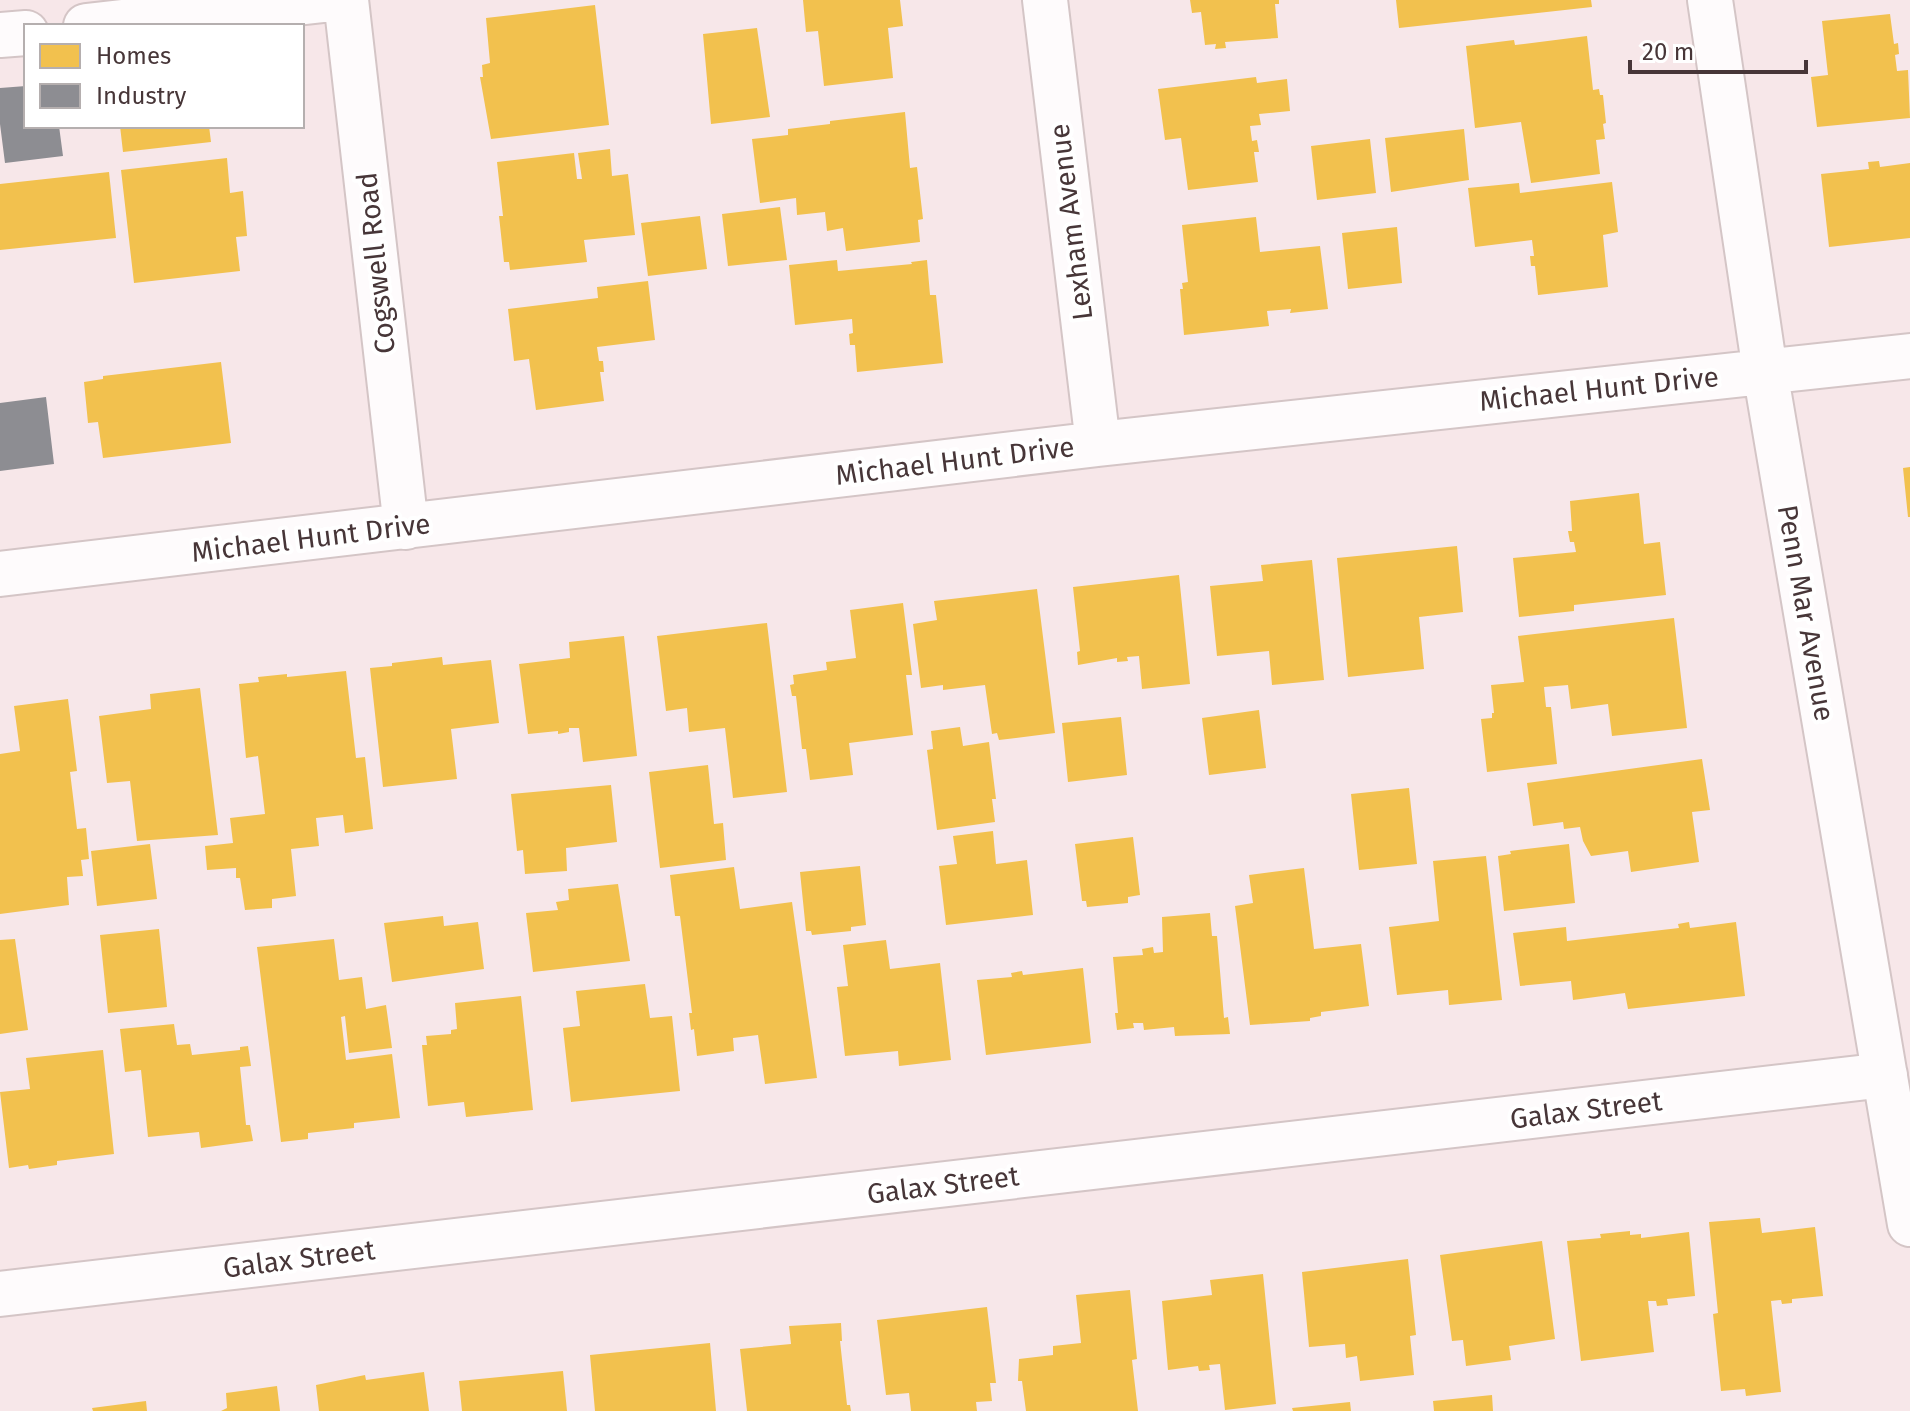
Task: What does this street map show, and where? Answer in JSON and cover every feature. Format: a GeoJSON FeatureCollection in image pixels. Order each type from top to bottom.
{"type":"FeatureCollection","features":[{"type":"Feature","properties":{"kind":"street"},"geometry":{"type":"LineString","coordinates":[[104,24],[324,0]]}},
{"type":"Feature","properties":{"kind":"street","name":"Cogswell Road"},"geometry":{"type":"LineString","coordinates":[[346,0],[406,527]]}},
{"type":"Feature","properties":{"kind":"street","name":"Lexham Avenue"},"geometry":{"type":"LineString","coordinates":[[1045,0],[1098,444]]}},
{"type":"Feature","properties":{"kind":"street","name":"Penn Mar Avenue"},"geometry":{"type":"LineString","coordinates":[[1710,0],[1765,371],[1910,1224]]}},
{"type":"Feature","properties":{"kind":"street"},"geometry":{"type":"LineString","coordinates":[[0,35],[24,33]]}},
{"type":"Feature","properties":{"kind":"street","name":"Michael Hunt Drive"},"geometry":{"type":"LineString","coordinates":[[0,574],[1098,444],[1910,356]]}},
{"type":"Feature","properties":{"kind":"street","name":"Galax Street"},"geometry":{"type":"LineString","coordinates":[[0,1294],[1885,1075]]}},
{"type":"Feature","properties":{"kind":"building: Homes"},"geometry":{"type":"Polygon","coordinates":[[[803,0],[900,0],[903,26],[888,28],[893,78],[824,86],[818,31],[806,32],[803,0]]]}},
{"type":"Feature","properties":{"kind":"building: Homes"},"geometry":{"type":"Polygon","coordinates":[[[1190,0],[1279,0],[1279,4],[1275,4],[1278,38],[1225,42],[1226,48],[1215,49],[1216,44],[1205,45],[1201,12],[1192,13],[1190,0]]]}},
{"type":"Feature","properties":{"kind":"building: Homes"},"geometry":{"type":"Polygon","coordinates":[[[1396,0],[1591,0],[1592,7],[1399,28],[1396,0]]]}},
{"type":"Feature","properties":{"kind":"building: Homes"},"geometry":{"type":"Polygon","coordinates":[[[595,5],[609,125],[491,139],[480,77],[483,77],[482,65],[490,63],[486,18],[595,5]]]}},
{"type":"Feature","properties":{"kind":"building: Homes"},"geometry":{"type":"Polygon","coordinates":[[[1890,14],[1894,44],[1898,43],[1899,54],[1895,55],[1897,71],[1908,70],[1910,118],[1817,127],[1811,77],[1828,75],[1822,21],[1890,14]]]}},
{"type":"Feature","properties":{"kind":"building: Homes"},"geometry":{"type":"Polygon","coordinates":[[[757,28],[770,117],[711,124],[703,34],[757,28]]]}},
{"type":"Feature","properties":{"kind":"building: Homes"},"geometry":{"type":"Polygon","coordinates":[[[1587,36],[1593,90],[1599,89],[1600,95],[1603,95],[1606,123],[1603,124],[1605,139],[1596,140],[1600,174],[1531,183],[1521,122],[1475,128],[1466,46],[1514,40],[1515,45],[1587,36]]]}},
{"type":"Feature","properties":{"kind":"building: Homes"},"geometry":{"type":"Polygon","coordinates":[[[1256,77],[1257,83],[1287,79],[1290,111],[1259,114],[1261,125],[1250,126],[1252,141],[1257,140],[1259,152],[1254,152],[1258,182],[1188,190],[1181,138],[1165,140],[1158,89],[1256,77]]]}},
{"type":"Feature","properties":{"kind":"building: Homes"},"geometry":{"type":"Polygon","coordinates":[[[905,112],[910,168],[917,167],[923,219],[918,220],[920,242],[846,251],[843,228],[827,231],[825,212],[797,215],[796,198],[760,203],[752,139],[788,135],[788,129],[830,124],[830,121],[905,112]]]}},
{"type":"Feature","properties":{"kind":"building: Homes"},"geometry":{"type":"Polygon","coordinates":[[[120,128],[209,128],[211,142],[123,152],[120,128]]]}},
{"type":"Feature","properties":{"kind":"building: Homes"},"geometry":{"type":"Polygon","coordinates":[[[1464,129],[1469,180],[1391,192],[1385,138],[1464,129]]]}},
{"type":"Feature","properties":{"kind":"building: Homes"},"geometry":{"type":"Polygon","coordinates":[[[1370,139],[1376,193],[1317,200],[1311,146],[1370,139]]]}},
{"type":"Feature","properties":{"kind":"building: Homes"},"geometry":{"type":"Polygon","coordinates":[[[610,149],[612,176],[628,174],[635,235],[584,240],[587,262],[510,270],[509,262],[504,262],[497,162],[574,153],[577,179],[582,179],[578,153],[610,149]]]}},
{"type":"Feature","properties":{"kind":"building: Homes"},"geometry":{"type":"Polygon","coordinates":[[[227,158],[230,193],[243,191],[247,236],[236,237],[240,271],[134,283],[121,170],[227,158]]]}},
{"type":"Feature","properties":{"kind":"building: Homes"},"geometry":{"type":"Polygon","coordinates":[[[1879,161],[1880,167],[1910,163],[1910,238],[1829,247],[1821,174],[1869,169],[1868,162],[1879,161]]]}},
{"type":"Feature","properties":{"kind":"building: Homes"},"geometry":{"type":"Polygon","coordinates":[[[109,172],[116,238],[0,250],[0,184],[109,172]]]}},
{"type":"Feature","properties":{"kind":"building: Homes"},"geometry":{"type":"Polygon","coordinates":[[[1612,182],[1618,232],[1603,235],[1608,287],[1538,295],[1535,266],[1531,266],[1530,256],[1534,256],[1532,240],[1475,247],[1468,188],[1519,183],[1520,193],[1612,182]]]}},
{"type":"Feature","properties":{"kind":"building: Homes"},"geometry":{"type":"Polygon","coordinates":[[[780,207],[787,260],[728,266],[722,214],[780,207]]]}},
{"type":"Feature","properties":{"kind":"building: Homes"},"geometry":{"type":"Polygon","coordinates":[[[700,216],[707,269],[648,276],[641,223],[700,216]]]}},
{"type":"Feature","properties":{"kind":"building: Homes"},"geometry":{"type":"Polygon","coordinates":[[[1256,217],[1260,252],[1320,246],[1328,309],[1290,313],[1291,309],[1267,311],[1269,326],[1184,335],[1180,289],[1183,289],[1182,283],[1188,282],[1182,225],[1256,217]]]}},
{"type":"Feature","properties":{"kind":"building: Homes"},"geometry":{"type":"Polygon","coordinates":[[[1397,227],[1402,283],[1348,289],[1342,233],[1397,227]]]}},
{"type":"Feature","properties":{"kind":"building: Homes"},"geometry":{"type":"Polygon","coordinates":[[[837,260],[838,271],[927,260],[930,295],[936,295],[943,363],[857,372],[855,345],[850,345],[852,319],[795,325],[789,265],[837,260]]]}},
{"type":"Feature","properties":{"kind":"building: Homes"},"geometry":{"type":"Polygon","coordinates":[[[648,281],[655,340],[597,347],[599,361],[603,361],[604,372],[600,372],[604,401],[536,410],[529,359],[514,361],[508,309],[598,298],[597,287],[648,281]]]}},
{"type":"Feature","properties":{"kind":"building: Homes"},"geometry":{"type":"Polygon","coordinates":[[[221,362],[231,443],[103,458],[98,422],[88,423],[84,382],[103,379],[103,376],[221,362]]]}},
{"type":"Feature","properties":{"kind":"building: Homes"},"geometry":{"type":"Polygon","coordinates":[[[1910,467],[1910,517],[1908,517],[1903,468],[1910,467]]]}},
{"type":"Feature","properties":{"kind":"building: Homes"},"geometry":{"type":"Polygon","coordinates":[[[1639,493],[1644,544],[1660,542],[1666,595],[1574,605],[1574,611],[1519,617],[1513,558],[1576,552],[1568,531],[1572,531],[1570,501],[1639,493]]]}},
{"type":"Feature","properties":{"kind":"building: Homes"},"geometry":{"type":"Polygon","coordinates":[[[1457,546],[1463,612],[1419,617],[1424,669],[1348,677],[1337,558],[1457,546]]]}},
{"type":"Feature","properties":{"kind":"building: Homes"},"geometry":{"type":"Polygon","coordinates":[[[1312,560],[1324,680],[1272,685],[1269,651],[1217,656],[1210,586],[1263,581],[1261,565],[1312,560]]]}},
{"type":"Feature","properties":{"kind":"building: Homes"},"geometry":{"type":"Polygon","coordinates":[[[1179,575],[1190,684],[1142,689],[1139,656],[1127,657],[1128,661],[1117,662],[1117,658],[1078,665],[1077,652],[1080,651],[1073,587],[1179,575]]]}},
{"type":"Feature","properties":{"kind":"building: Homes"},"geometry":{"type":"Polygon","coordinates":[[[1037,589],[1055,733],[999,740],[997,733],[992,734],[985,685],[943,690],[943,685],[921,688],[913,624],[937,620],[934,601],[1037,589]]]}},
{"type":"Feature","properties":{"kind":"building: Homes"},"geometry":{"type":"Polygon","coordinates":[[[903,603],[912,675],[906,675],[913,735],[849,743],[853,775],[810,780],[806,749],[802,749],[796,696],[792,696],[790,685],[794,684],[793,675],[827,670],[826,662],[856,658],[850,610],[903,603]]]}},
{"type":"Feature","properties":{"kind":"building: Homes"},"geometry":{"type":"Polygon","coordinates":[[[1674,618],[1687,728],[1612,736],[1608,704],[1571,709],[1568,685],[1544,687],[1546,707],[1551,707],[1557,764],[1487,772],[1481,719],[1492,718],[1494,713],[1491,685],[1524,682],[1518,636],[1674,618]]]}},
{"type":"Feature","properties":{"kind":"building: Homes"},"geometry":{"type":"Polygon","coordinates":[[[767,623],[787,792],[733,798],[725,728],[689,732],[687,708],[666,711],[657,636],[767,623]]]}},
{"type":"Feature","properties":{"kind":"building: Homes"},"geometry":{"type":"Polygon","coordinates":[[[624,636],[637,756],[583,762],[579,728],[569,728],[569,732],[558,734],[558,731],[528,734],[519,664],[570,658],[569,642],[624,636]]]}},
{"type":"Feature","properties":{"kind":"building: Homes"},"geometry":{"type":"Polygon","coordinates":[[[442,657],[443,665],[491,660],[499,723],[451,729],[457,779],[383,787],[370,668],[442,657]]]}},
{"type":"Feature","properties":{"kind":"building: Homes"},"geometry":{"type":"Polygon","coordinates":[[[346,671],[356,758],[365,757],[373,829],[345,833],[343,815],[316,818],[319,846],[291,849],[296,896],[272,899],[272,908],[245,910],[236,868],[207,870],[205,846],[233,843],[230,818],[265,814],[258,756],[246,758],[239,684],[259,682],[258,677],[346,671]]]}},
{"type":"Feature","properties":{"kind":"building: Homes"},"geometry":{"type":"Polygon","coordinates":[[[200,688],[218,835],[137,841],[130,781],[107,783],[99,716],[151,709],[150,694],[200,688]]]}},
{"type":"Feature","properties":{"kind":"building: Homes"},"geometry":{"type":"Polygon","coordinates":[[[68,699],[77,771],[70,772],[77,829],[86,828],[89,859],[81,860],[83,876],[67,877],[69,905],[0,914],[0,754],[20,751],[14,706],[68,699]]]}},
{"type":"Feature","properties":{"kind":"building: Homes"},"geometry":{"type":"Polygon","coordinates":[[[1259,710],[1266,768],[1209,775],[1202,718],[1259,710]]]}},
{"type":"Feature","properties":{"kind":"building: Homes"},"geometry":{"type":"Polygon","coordinates":[[[1121,717],[1127,775],[1068,782],[1062,723],[1121,717]]]}},
{"type":"Feature","properties":{"kind":"building: Homes"},"geometry":{"type":"Polygon","coordinates":[[[960,727],[963,746],[989,742],[996,799],[992,799],[995,822],[937,830],[927,750],[933,749],[931,731],[960,727]]]}},
{"type":"Feature","properties":{"kind":"building: Homes"},"geometry":{"type":"Polygon","coordinates":[[[1702,759],[1710,810],[1692,812],[1699,862],[1631,872],[1628,851],[1591,856],[1580,827],[1564,829],[1563,822],[1533,826],[1527,783],[1702,759]]]}},
{"type":"Feature","properties":{"kind":"building: Homes"},"geometry":{"type":"Polygon","coordinates":[[[708,765],[714,824],[723,823],[726,860],[660,868],[649,772],[708,765]]]}},
{"type":"Feature","properties":{"kind":"building: Homes"},"geometry":{"type":"Polygon","coordinates":[[[611,785],[617,842],[566,848],[567,871],[525,874],[523,850],[517,851],[511,794],[611,785]]]}},
{"type":"Feature","properties":{"kind":"building: Homes"},"geometry":{"type":"Polygon","coordinates":[[[1409,788],[1417,864],[1359,870],[1351,794],[1409,788]]]}},
{"type":"Feature","properties":{"kind":"building: Homes"},"geometry":{"type":"Polygon","coordinates":[[[993,831],[996,864],[1027,860],[1033,915],[946,925],[939,866],[957,864],[953,836],[993,831]]]}},
{"type":"Feature","properties":{"kind":"building: Homes"},"geometry":{"type":"Polygon","coordinates":[[[1133,837],[1140,895],[1128,897],[1128,903],[1087,907],[1086,901],[1082,901],[1075,844],[1133,837]]]}},
{"type":"Feature","properties":{"kind":"building: Homes"},"geometry":{"type":"Polygon","coordinates":[[[150,844],[157,899],[97,906],[91,851],[150,844]]]}},
{"type":"Feature","properties":{"kind":"building: Homes"},"geometry":{"type":"Polygon","coordinates":[[[1569,844],[1575,903],[1504,911],[1498,856],[1511,854],[1510,851],[1569,844]]]}},
{"type":"Feature","properties":{"kind":"building: Homes"},"geometry":{"type":"Polygon","coordinates":[[[1486,856],[1502,1000],[1449,1005],[1448,990],[1397,995],[1389,927],[1439,921],[1433,861],[1486,856]]]}},
{"type":"Feature","properties":{"kind":"building: Homes"},"geometry":{"type":"Polygon","coordinates":[[[860,866],[866,925],[851,927],[851,931],[812,935],[811,931],[806,931],[800,872],[860,866]]]}},
{"type":"Feature","properties":{"kind":"building: Homes"},"geometry":{"type":"Polygon","coordinates":[[[734,867],[740,909],[792,902],[817,1078],[765,1084],[758,1035],[733,1038],[734,1051],[697,1056],[694,1029],[691,1030],[689,1013],[692,1013],[680,916],[675,916],[670,875],[734,867]]]}},
{"type":"Feature","properties":{"kind":"building: Homes"},"geometry":{"type":"Polygon","coordinates":[[[1304,868],[1314,949],[1361,944],[1369,1006],[1321,1012],[1321,1016],[1310,1018],[1310,1021],[1250,1025],[1235,906],[1253,903],[1249,875],[1304,868]]]}},
{"type":"Feature","properties":{"kind":"building: Homes"},"geometry":{"type":"Polygon","coordinates":[[[618,884],[630,961],[533,972],[526,913],[558,910],[556,902],[569,900],[568,889],[618,884]]]}},
{"type":"Feature","properties":{"kind":"building: Homes"},"geometry":{"type":"Polygon","coordinates":[[[1210,913],[1212,936],[1217,936],[1224,1018],[1228,1017],[1230,1034],[1175,1036],[1174,1027],[1144,1030],[1143,1023],[1133,1023],[1134,1028],[1117,1030],[1113,957],[1143,955],[1142,949],[1153,947],[1154,953],[1163,952],[1162,917],[1210,913]]]}},
{"type":"Feature","properties":{"kind":"building: Homes"},"geometry":{"type":"Polygon","coordinates":[[[443,916],[444,926],[478,922],[484,969],[392,982],[384,923],[443,916]]]}},
{"type":"Feature","properties":{"kind":"building: Homes"},"geometry":{"type":"Polygon","coordinates":[[[1689,922],[1690,928],[1736,922],[1745,996],[1628,1009],[1625,993],[1573,1000],[1571,981],[1520,986],[1513,933],[1566,927],[1567,941],[1679,928],[1678,924],[1689,922]]]}},
{"type":"Feature","properties":{"kind":"building: Homes"},"geometry":{"type":"Polygon","coordinates":[[[159,929],[167,1007],[108,1013],[100,935],[159,929]]]}},
{"type":"Feature","properties":{"kind":"building: Homes"},"geometry":{"type":"Polygon","coordinates":[[[15,939],[28,1030],[0,1034],[0,940],[15,939]]]}},
{"type":"Feature","properties":{"kind":"building: Homes"},"geometry":{"type":"Polygon","coordinates":[[[334,939],[339,980],[362,977],[366,1009],[386,1005],[392,1048],[349,1053],[345,1016],[341,1017],[346,1060],[392,1054],[400,1118],[354,1123],[354,1128],[308,1133],[308,1139],[281,1142],[257,947],[334,939]]]}},
{"type":"Feature","properties":{"kind":"building: Homes"},"geometry":{"type":"Polygon","coordinates":[[[886,940],[890,969],[940,963],[951,1060],[899,1066],[898,1051],[845,1056],[837,987],[848,986],[843,945],[886,940]]]}},
{"type":"Feature","properties":{"kind":"building: Homes"},"geometry":{"type":"Polygon","coordinates":[[[1083,968],[1091,1043],[986,1055],[977,980],[1012,977],[1011,973],[1022,971],[1023,975],[1083,968]]]}},
{"type":"Feature","properties":{"kind":"building: Homes"},"geometry":{"type":"Polygon","coordinates":[[[645,984],[650,1018],[672,1016],[680,1091],[571,1102],[563,1028],[580,1026],[576,991],[645,984]]]}},
{"type":"Feature","properties":{"kind":"building: Homes"},"geometry":{"type":"Polygon","coordinates":[[[521,996],[533,1110],[466,1117],[464,1102],[428,1106],[422,1045],[427,1045],[426,1036],[451,1034],[451,1030],[457,1029],[455,1003],[521,996]]]}},
{"type":"Feature","properties":{"kind":"building: Homes"},"geometry":{"type":"Polygon","coordinates":[[[174,1024],[177,1045],[190,1044],[192,1055],[240,1050],[240,1047],[248,1046],[251,1066],[240,1067],[246,1125],[250,1125],[253,1141],[201,1148],[199,1132],[148,1137],[141,1070],[125,1072],[120,1029],[174,1024]]]}},
{"type":"Feature","properties":{"kind":"building: Homes"},"geometry":{"type":"Polygon","coordinates":[[[103,1050],[114,1154],[57,1161],[57,1165],[29,1169],[28,1165],[9,1168],[0,1092],[30,1089],[26,1058],[103,1050]]]}},
{"type":"Feature","properties":{"kind":"building: Homes"},"geometry":{"type":"Polygon","coordinates":[[[1760,1218],[1762,1233],[1815,1227],[1823,1296],[1792,1299],[1792,1303],[1782,1304],[1781,1300],[1771,1301],[1781,1392],[1746,1396],[1745,1389],[1721,1391],[1713,1314],[1718,1313],[1709,1222],[1760,1218]]]}},
{"type":"Feature","properties":{"kind":"building: Homes"},"geometry":{"type":"Polygon","coordinates":[[[1630,1231],[1630,1235],[1641,1234],[1641,1238],[1689,1232],[1695,1296],[1667,1299],[1668,1305],[1657,1306],[1656,1301],[1648,1301],[1654,1352],[1581,1361],[1567,1241],[1630,1231]]]}},
{"type":"Feature","properties":{"kind":"building: Homes"},"geometry":{"type":"Polygon","coordinates":[[[1542,1241],[1555,1339],[1509,1346],[1511,1360],[1466,1366],[1463,1340],[1452,1341],[1440,1255],[1542,1241]]]}},
{"type":"Feature","properties":{"kind":"building: Homes"},"geometry":{"type":"Polygon","coordinates":[[[1408,1259],[1416,1335],[1410,1336],[1414,1375],[1360,1381],[1357,1356],[1346,1358],[1345,1344],[1309,1347],[1302,1272],[1408,1259]]]}},
{"type":"Feature","properties":{"kind":"building: Homes"},"geometry":{"type":"Polygon","coordinates":[[[1263,1274],[1276,1404],[1225,1410],[1220,1364],[1209,1365],[1210,1370],[1199,1371],[1198,1366],[1168,1370],[1162,1301],[1212,1295],[1210,1280],[1263,1274]]]}},
{"type":"Feature","properties":{"kind":"building: Homes"},"geometry":{"type":"Polygon","coordinates":[[[1130,1290],[1137,1359],[1132,1360],[1138,1411],[1026,1411],[1022,1381],[1018,1381],[1019,1359],[1053,1355],[1053,1346],[1081,1343],[1076,1295],[1130,1290]]]}},
{"type":"Feature","properties":{"kind":"building: Homes"},"geometry":{"type":"Polygon","coordinates":[[[987,1307],[996,1383],[990,1383],[992,1401],[976,1402],[977,1411],[911,1411],[909,1393],[886,1395],[877,1320],[987,1307]]]}},
{"type":"Feature","properties":{"kind":"building: Homes"},"geometry":{"type":"Polygon","coordinates":[[[841,1323],[847,1405],[850,1405],[851,1411],[747,1411],[740,1349],[791,1344],[789,1326],[841,1323]]]}},
{"type":"Feature","properties":{"kind":"building: Homes"},"geometry":{"type":"Polygon","coordinates":[[[710,1343],[716,1411],[595,1411],[590,1355],[710,1343]]]}},
{"type":"Feature","properties":{"kind":"building: Homes"},"geometry":{"type":"Polygon","coordinates":[[[563,1371],[567,1411],[462,1411],[459,1381],[563,1371]]]}},
{"type":"Feature","properties":{"kind":"building: Homes"},"geometry":{"type":"Polygon","coordinates":[[[424,1372],[429,1411],[319,1411],[316,1385],[365,1375],[366,1380],[424,1372]]]}},
{"type":"Feature","properties":{"kind":"building: Homes"},"geometry":{"type":"Polygon","coordinates":[[[277,1386],[280,1411],[221,1411],[227,1408],[226,1393],[277,1386]]]}},
{"type":"Feature","properties":{"kind":"building: Homes"},"geometry":{"type":"Polygon","coordinates":[[[1492,1395],[1493,1411],[1434,1411],[1433,1401],[1492,1395]]]}},
{"type":"Feature","properties":{"kind":"building: Homes"},"geometry":{"type":"Polygon","coordinates":[[[146,1401],[147,1411],[93,1411],[92,1408],[146,1401]]]}},
{"type":"Feature","properties":{"kind":"building: Homes"},"geometry":{"type":"Polygon","coordinates":[[[1350,1402],[1351,1411],[1293,1411],[1292,1408],[1350,1402]]]}},
{"type":"Feature","properties":{"kind":"building: Industry"},"geometry":{"type":"Polygon","coordinates":[[[24,86],[24,128],[59,128],[63,156],[5,163],[0,88],[24,86]]]}},
{"type":"Feature","properties":{"kind":"building: Industry"},"geometry":{"type":"Polygon","coordinates":[[[46,397],[54,464],[0,471],[0,403],[46,397]]]}}]}
